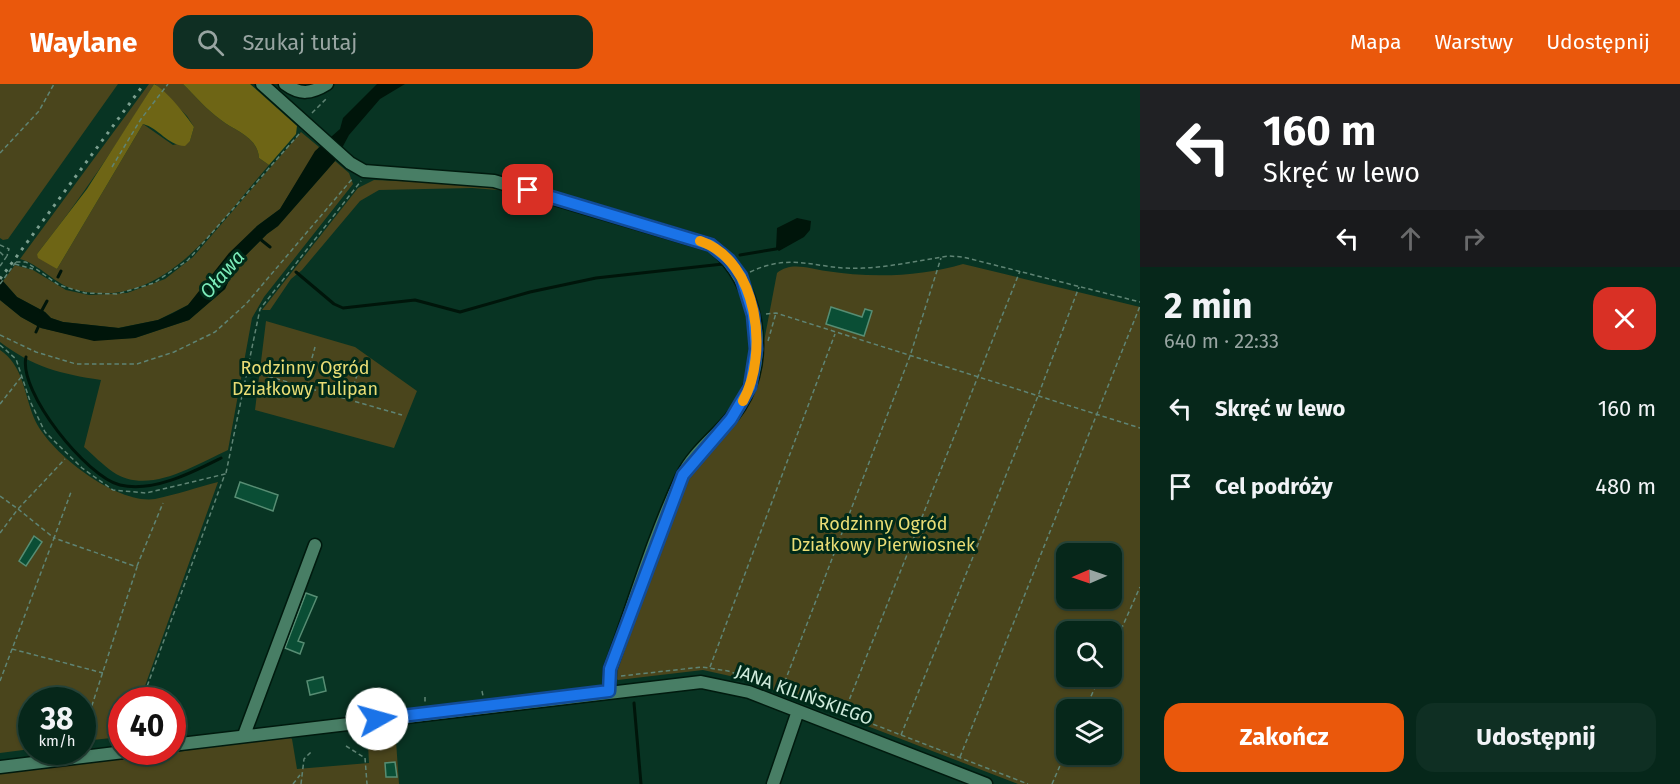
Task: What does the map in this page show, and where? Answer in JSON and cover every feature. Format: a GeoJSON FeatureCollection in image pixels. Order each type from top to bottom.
{"type":"FeatureCollection","features":[{"type":"Feature","properties":{"kind":"street"},"geometry":{"type":"LineString","coordinates":[[262,84],[359,173],[494,182],[547,195],[711,245],[729,260],[741,276],[753,315],[756,349],[750,387],[731,419],[683,475],[610,669],[609,691]]}},
{"type":"Feature","properties":{"kind":"street"},"geometry":{"type":"LineString","coordinates":[[285,84],[298,92],[307,93],[329,88]]}},
{"type":"Feature","properties":{"kind":"street"},"geometry":{"type":"LineString","coordinates":[[244,735],[315,544]]}},
{"type":"Feature","properties":{"kind":"street","name":"JANA KILIŃSKIEGO"},"geometry":{"type":"LineString","coordinates":[[186,743],[609,691],[708,682],[749,692],[986,784]]}},
{"type":"Feature","properties":{"kind":"street"},"geometry":{"type":"LineString","coordinates":[[773,784],[798,711]]}},
{"type":"Feature","properties":{"kind":"street"},"geometry":{"type":"LineString","coordinates":[[0,767],[108,754]]}},
{"type":"Feature","properties":{"kind":"path"},"geometry":{"type":"LineString","coordinates":[[0,153],[39,111],[54,84]]}},
{"type":"Feature","properties":{"kind":"path"},"geometry":{"type":"LineString","coordinates":[[112,167],[141,119],[168,84]]}},
{"type":"Feature","properties":{"kind":"path"},"geometry":{"type":"LineString","coordinates":[[0,284],[21,260],[59,285],[93,294],[125,292],[154,283],[188,260],[306,125],[329,88]]}},
{"type":"Feature","properties":{"kind":"path"},"geometry":{"type":"LineString","coordinates":[[0,335],[62,361],[85,364],[146,363],[192,344],[215,332],[246,304],[359,173],[362,180],[260,309],[225,474],[147,687]]}},
{"type":"Feature","properties":{"kind":"path"},"geometry":{"type":"LineString","coordinates":[[0,245],[9,249],[0,266]]}},
{"type":"Feature","properties":{"kind":"path"},"geometry":{"type":"LineString","coordinates":[[0,252],[6,257]]}},
{"type":"Feature","properties":{"kind":"path"},"geometry":{"type":"LineString","coordinates":[[741,276],[768,263],[801,260],[836,268],[862,268],[963,257],[1140,304],[960,758]]}},
{"type":"Feature","properties":{"kind":"path"},"geometry":{"type":"LineString","coordinates":[[782,689],[910,356],[941,258]]}},
{"type":"Feature","properties":{"kind":"path"},"geometry":{"type":"LineString","coordinates":[[16,263],[34,269]]}},
{"type":"Feature","properties":{"kind":"path"},"geometry":{"type":"LineString","coordinates":[[844,713],[1020,271]]}},
{"type":"Feature","properties":{"kind":"path"},"geometry":{"type":"LineString","coordinates":[[901,735],[1038,396],[1079,287]]}},
{"type":"Feature","properties":{"kind":"path"},"geometry":{"type":"LineString","coordinates":[[768,343],[776,313]]}},
{"type":"Feature","properties":{"kind":"path"},"geometry":{"type":"LineString","coordinates":[[753,315],[776,313],[1140,428]]}},
{"type":"Feature","properties":{"kind":"path"},"geometry":{"type":"LineString","coordinates":[[710,668],[835,332]]}},
{"type":"Feature","properties":{"kind":"path"},"geometry":{"type":"LineString","coordinates":[[0,345],[16,359],[39,422],[45,432],[82,468],[113,490],[146,493],[225,474]]}},
{"type":"Feature","properties":{"kind":"path"},"geometry":{"type":"LineString","coordinates":[[304,387],[315,347]]}},
{"type":"Feature","properties":{"kind":"path"},"geometry":{"type":"LineString","coordinates":[[248,366],[260,374],[402,416]]}},
{"type":"Feature","properties":{"kind":"path"},"geometry":{"type":"LineString","coordinates":[[349,400],[357,372]]}},
{"type":"Feature","properties":{"kind":"path"},"geometry":{"type":"LineString","coordinates":[[0,404],[22,376]]}},
{"type":"Feature","properties":{"kind":"path"},"geometry":{"type":"LineString","coordinates":[[0,533],[18,509],[65,459]]}},
{"type":"Feature","properties":{"kind":"path"},"geometry":{"type":"LineString","coordinates":[[0,681],[71,492]]}},
{"type":"Feature","properties":{"kind":"path"},"geometry":{"type":"LineString","coordinates":[[0,496],[54,538],[137,567]]}},
{"type":"Feature","properties":{"kind":"path"},"geometry":{"type":"LineString","coordinates":[[96,697],[137,567],[163,503]]}},
{"type":"Feature","properties":{"kind":"path"},"geometry":{"type":"LineString","coordinates":[[1122,628],[1140,587]]}},
{"type":"Feature","properties":{"kind":"path"},"geometry":{"type":"LineString","coordinates":[[12,650],[104,674]]}},
{"type":"Feature","properties":{"kind":"path"},"geometry":{"type":"LineString","coordinates":[[346,746],[365,758],[366,784]]}},
{"type":"Feature","properties":{"kind":"path"},"geometry":{"type":"LineString","coordinates":[[301,784],[304,759],[312,751]]}},
{"type":"Feature","properties":{"kind":"path"},"geometry":{"type":"LineString","coordinates":[[1052,784],[1060,765]]}},
{"type":"Feature","properties":{"kind":"path"},"geometry":{"type":"LineString","coordinates":[[294,784],[301,774]]}},
{"type":"Feature","properties":{"kind":"green space"},"geometry":{"type":"Polygon","coordinates":[[[0,84],[118,84],[8,239],[3,240],[0,238],[0,84]]]}},
{"type":"Feature","properties":{"kind":"green space"},"geometry":{"type":"Polygon","coordinates":[[[149,84],[154,84],[68,213],[37,254],[57,269],[143,124],[173,145],[190,141],[194,127],[187,116],[155,84],[183,84],[216,116],[245,135],[255,145],[259,158],[269,165],[209,235],[187,257],[163,275],[137,288],[108,293],[68,287],[20,259],[149,84]]]}},
{"type":"Feature","properties":{"kind":"green space"},"geometry":{"type":"Polygon","coordinates":[[[301,132],[319,147],[280,209],[257,226],[188,305],[158,320],[118,328],[63,322],[51,318],[45,312],[17,297],[3,281],[15,265],[33,270],[66,290],[89,295],[127,293],[165,279],[193,257],[301,132]]]}},
{"type":"Feature","properties":{"kind":"green space"},"geometry":{"type":"Polygon","coordinates":[[[335,161],[349,173],[353,184],[264,297],[252,318],[228,450],[186,470],[156,480],[127,479],[113,472],[84,447],[101,380],[48,368],[24,358],[0,342],[0,300],[21,317],[41,328],[94,340],[135,338],[189,320],[225,289],[236,265],[278,226],[335,161]]]}},
{"type":"Feature","properties":{"kind":"green space"},"geometry":{"type":"Polygon","coordinates":[[[374,180],[480,184],[511,191],[472,188],[379,190],[360,201],[302,270],[291,279],[270,310],[262,310],[358,188],[374,180]]]}},
{"type":"Feature","properties":{"kind":"green space","name":"Rodzinny Ogród Działkowy Pierwiosnek"},"geometry":{"type":"Polygon","coordinates":[[[963,264],[1140,307],[1140,784],[1018,784],[748,680],[703,670],[618,680],[613,676],[687,478],[740,419],[754,394],[777,273],[788,267],[877,275],[930,272],[963,264]]]}},
{"type":"Feature","properties":{"kind":"green space","name":"Rodzinny Ogród Działkowy Tulipan"},"geometry":{"type":"Polygon","coordinates":[[[266,321],[355,347],[417,391],[394,448],[255,410],[266,321]]]}},
{"type":"Feature","properties":{"kind":"green space"},"geometry":{"type":"Polygon","coordinates":[[[0,350],[14,363],[34,418],[53,446],[68,460],[104,485],[139,499],[155,499],[218,482],[145,687],[108,687],[108,738],[96,740],[96,687],[18,687],[18,751],[0,753],[0,350]]]}},
{"type":"Feature","properties":{"kind":"green space"},"geometry":{"type":"Polygon","coordinates":[[[367,726],[395,726],[399,784],[0,784],[0,773],[59,765],[96,765],[96,760],[108,758],[108,765],[186,765],[186,751],[288,735],[292,739],[297,769],[369,763],[367,726]]]}},
{"type":"Feature","properties":{"kind":"shaded area"},"geometry":{"type":"Polygon","coordinates":[[[154,84],[170,97],[194,127],[190,141],[185,146],[173,143],[143,124],[57,269],[38,258],[37,254],[87,189],[154,84]]]}},
{"type":"Feature","properties":{"kind":"shaded area"},"geometry":{"type":"Polygon","coordinates":[[[183,84],[250,84],[297,126],[296,134],[269,165],[259,158],[255,145],[245,135],[216,116],[183,84]]]}},
{"type":"Feature","properties":{"kind":"water","name":"Oława"},"geometry":{"type":"Polygon","coordinates":[[[377,84],[405,84],[380,99],[349,135],[335,161],[278,226],[236,265],[225,289],[189,320],[135,338],[94,341],[41,328],[21,317],[0,300],[0,278],[17,297],[45,312],[51,318],[63,322],[119,328],[158,320],[188,305],[229,253],[257,226],[280,209],[315,151],[340,129],[343,118],[377,84]]]}},
{"type":"Feature","properties":{"kind":"water"},"geometry":{"type":"Polygon","coordinates":[[[797,218],[811,221],[810,230],[804,237],[779,251],[776,249],[777,228],[797,218]]]}},
{"type":"Feature","properties":{"kind":"building"},"geometry":{"type":"Polygon","coordinates":[[[831,307],[862,317],[865,309],[872,311],[864,336],[826,324],[831,307]]]}},
{"type":"Feature","properties":{"kind":"building"},"geometry":{"type":"Polygon","coordinates":[[[240,482],[278,495],[273,511],[235,497],[240,482]]]}},
{"type":"Feature","properties":{"kind":"building"},"geometry":{"type":"Polygon","coordinates":[[[34,536],[42,542],[26,566],[19,561],[34,536]]]}},
{"type":"Feature","properties":{"kind":"building"},"geometry":{"type":"Polygon","coordinates":[[[306,593],[317,597],[298,641],[304,643],[300,654],[285,648],[306,593]]]}},
{"type":"Feature","properties":{"kind":"building"},"geometry":{"type":"Polygon","coordinates":[[[323,677],[326,691],[310,695],[307,681],[323,677]]]}},
{"type":"Feature","properties":{"kind":"building"},"geometry":{"type":"Polygon","coordinates":[[[395,762],[397,777],[386,777],[385,763],[395,762]]]}},
{"type":"Feature","properties":{"kind":"waterway"},"geometry":{"type":"LineString","coordinates":[[260,239],[270,247]]}},
{"type":"Feature","properties":{"kind":"waterway"},"geometry":{"type":"LineString","coordinates":[[740,255],[776,249]]}},
{"type":"Feature","properties":{"kind":"waterway"},"geometry":{"type":"LineString","coordinates":[[296,272],[334,304],[343,308],[415,300],[460,312],[530,292],[596,278],[723,264]]}},
{"type":"Feature","properties":{"kind":"waterway"},"geometry":{"type":"LineString","coordinates":[[58,277],[61,271]]}},
{"type":"Feature","properties":{"kind":"waterway"},"geometry":{"type":"LineString","coordinates":[[41,312],[47,301]]}},
{"type":"Feature","properties":{"kind":"waterway"},"geometry":{"type":"LineString","coordinates":[[36,332],[40,323]]}},
{"type":"Feature","properties":{"kind":"waterway"},"geometry":{"type":"LineString","coordinates":[[26,357],[26,372],[44,411],[74,450],[90,467],[106,479],[133,487],[159,484],[221,458]]}},
{"type":"Feature","properties":{"kind":"waterway"},"geometry":{"type":"LineString","coordinates":[[634,703],[641,784]]}},
{"type":"Feature","properties":{"kind":"railway"},"geometry":{"type":"LineString","coordinates":[[0,279],[144,84]]}},
{"type":"Feature","properties":{"kind":"slow traffic"},"geometry":{"type":"LineString","coordinates":[[700,241],[711,245],[729,260],[741,276],[751,303],[756,359],[753,378],[743,401]]}},
{"type":"Feature","properties":{"kind":"route"},"geometry":{"type":"LineString","coordinates":[[377,719],[609,691],[610,669],[683,475],[731,419],[745,398],[753,378],[756,349],[751,303],[741,276],[720,252],[711,245],[675,233],[528,190]]}}]}
